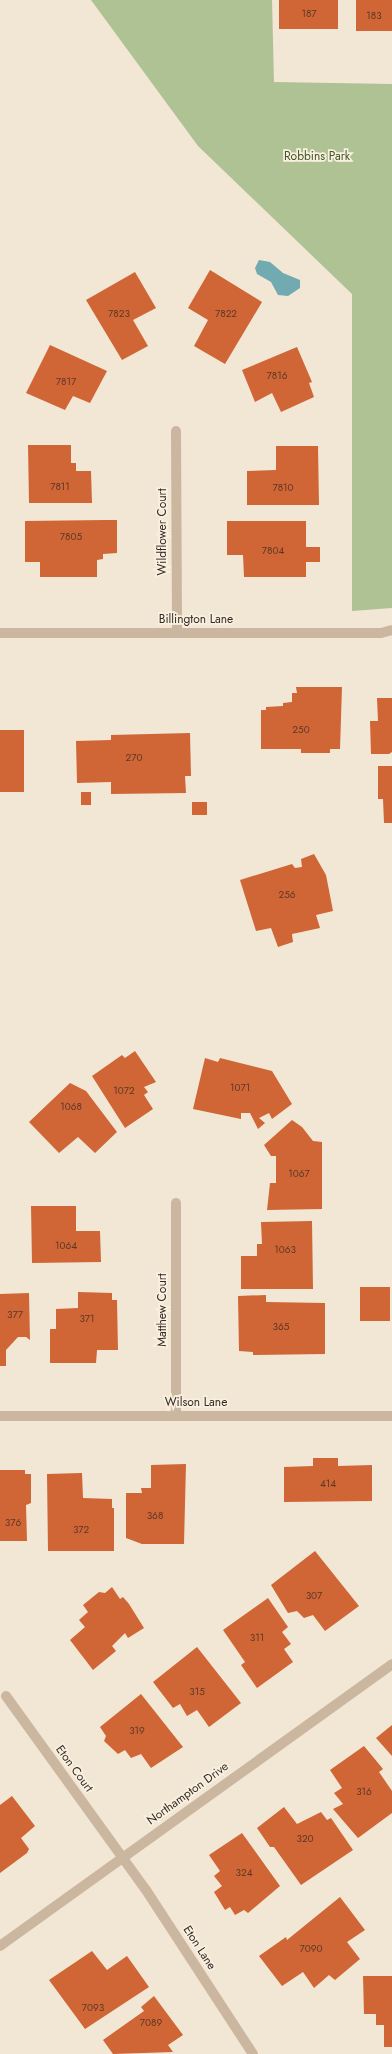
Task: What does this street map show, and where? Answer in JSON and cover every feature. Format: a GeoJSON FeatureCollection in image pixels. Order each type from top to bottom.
{"type":"FeatureCollection","features":[{"type":"Feature","properties":{"kind":"street","name":"Wildflower Court"},"geometry":{"type":"LineString","coordinates":[[176,431],[177,632]]}},
{"type":"Feature","properties":{"kind":"street","name":"Billington Lane"},"geometry":{"type":"LineString","coordinates":[[0,633],[381,633],[392,630]]}},
{"type":"Feature","properties":{"kind":"street","name":"Matthew Court"},"geometry":{"type":"LineString","coordinates":[[176,1203],[176,1416]]}},
{"type":"Feature","properties":{"kind":"street","name":"Wilson Lane"},"geometry":{"type":"LineString","coordinates":[[0,1416],[392,1416]]}},
{"type":"Feature","properties":{"kind":"street","name":"Northampton Drive"},"geometry":{"type":"LineString","coordinates":[[0,1946],[392,1664]]}},
{"type":"Feature","properties":{"kind":"street","name":"Eton Court"},"geometry":{"type":"LineString","coordinates":[[6,1696],[122,1857]]}},
{"type":"Feature","properties":{"kind":"street","name":"Eton Lane"},"geometry":{"type":"LineString","coordinates":[[122,1857],[253,2054]]}},
{"type":"Feature","properties":{"kind":"green space","name":"Robbins Park"},"geometry":{"type":"Polygon","coordinates":[[[91,0],[272,0],[274,82],[392,84],[392,608],[352,611],[352,294],[198,146],[91,0]]]}},
{"type":"Feature","properties":{"kind":"water"},"geometry":{"type":"Polygon","coordinates":[[[259,260],[270,262],[283,273],[300,280],[300,288],[288,296],[278,295],[271,282],[257,274],[255,268],[259,260]]]}},
{"type":"Feature","properties":{"kind":"building"},"geometry":{"type":"Polygon","coordinates":[[[279,0],[338,0],[338,29],[279,29],[279,0]]]}},
{"type":"Feature","properties":{"kind":"building"},"geometry":{"type":"Polygon","coordinates":[[[356,0],[392,0],[392,31],[356,31],[356,0]]]}},
{"type":"Feature","properties":{"kind":"building"},"geometry":{"type":"Polygon","coordinates":[[[210,270],[262,302],[225,364],[194,346],[208,320],[188,308],[210,270]]]}},
{"type":"Feature","properties":{"kind":"building"},"geometry":{"type":"Polygon","coordinates":[[[135,272],[156,308],[133,320],[148,346],[122,360],[86,300],[135,272]]]}},
{"type":"Feature","properties":{"kind":"building"},"geometry":{"type":"Polygon","coordinates":[[[50,345],[107,371],[90,403],[73,396],[65,410],[26,393],[50,345]]]}},
{"type":"Feature","properties":{"kind":"building"},"geometry":{"type":"Polygon","coordinates":[[[297,347],[312,382],[309,383],[314,397],[281,412],[272,393],[255,402],[242,370],[297,347]]]}},
{"type":"Feature","properties":{"kind":"building"},"geometry":{"type":"Polygon","coordinates":[[[28,445],[71,445],[71,463],[76,463],[76,471],[91,471],[92,503],[29,503],[28,445]]]}},
{"type":"Feature","properties":{"kind":"building"},"geometry":{"type":"Polygon","coordinates":[[[276,446],[318,446],[319,505],[247,505],[247,471],[276,470],[276,446]]]}},
{"type":"Feature","properties":{"kind":"building"},"geometry":{"type":"Polygon","coordinates":[[[117,520],[117,553],[103,554],[103,559],[97,560],[97,577],[40,577],[40,562],[25,562],[25,521],[117,520]]]}},
{"type":"Feature","properties":{"kind":"building"},"geometry":{"type":"Polygon","coordinates":[[[227,521],[306,521],[306,547],[320,547],[320,562],[306,562],[306,577],[244,577],[243,555],[227,555],[227,521]]]}},
{"type":"Feature","properties":{"kind":"building"},"geometry":{"type":"Polygon","coordinates":[[[296,687],[342,687],[340,749],[330,749],[330,753],[301,753],[301,749],[261,749],[261,710],[266,710],[266,707],[283,706],[283,703],[292,702],[292,693],[297,693],[296,687]]]}},
{"type":"Feature","properties":{"kind":"building"},"geometry":{"type":"Polygon","coordinates":[[[377,698],[392,698],[392,752],[389,754],[371,754],[370,721],[378,721],[377,698]]]}},
{"type":"Feature","properties":{"kind":"building"},"geometry":{"type":"Polygon","coordinates":[[[0,730],[24,730],[24,792],[0,792],[0,730]]]}},
{"type":"Feature","properties":{"kind":"building"},"geometry":{"type":"Polygon","coordinates":[[[190,733],[191,776],[185,776],[186,793],[111,794],[111,782],[77,783],[76,741],[111,740],[111,735],[190,733]]]}},
{"type":"Feature","properties":{"kind":"building"},"geometry":{"type":"Polygon","coordinates":[[[378,766],[392,766],[392,823],[384,823],[383,799],[378,799],[378,766]]]}},
{"type":"Feature","properties":{"kind":"building"},"geometry":{"type":"Polygon","coordinates":[[[81,792],[91,792],[91,805],[81,805],[81,792]]]}},
{"type":"Feature","properties":{"kind":"building"},"geometry":{"type":"Polygon","coordinates":[[[192,802],[207,802],[207,815],[192,815],[192,802]]]}},
{"type":"Feature","properties":{"kind":"building"},"geometry":{"type":"Polygon","coordinates":[[[314,854],[326,875],[333,911],[316,915],[320,928],[292,934],[293,942],[278,947],[271,928],[256,931],[240,880],[292,864],[295,868],[302,867],[301,859],[314,854]]]}},
{"type":"Feature","properties":{"kind":"building"},"geometry":{"type":"Polygon","coordinates":[[[135,1051],[156,1082],[144,1087],[148,1092],[144,1095],[153,1109],[125,1128],[92,1076],[122,1055],[125,1058],[135,1051]]]}},
{"type":"Feature","properties":{"kind":"building"},"geometry":{"type":"Polygon","coordinates":[[[205,1058],[218,1062],[220,1058],[272,1071],[292,1104],[272,1119],[269,1113],[259,1118],[265,1123],[258,1129],[250,1113],[241,1113],[241,1119],[193,1109],[205,1058]]]}},
{"type":"Feature","properties":{"kind":"building"},"geometry":{"type":"Polygon","coordinates":[[[70,1083],[86,1091],[117,1132],[95,1153],[78,1137],[59,1153],[29,1122],[70,1083]]]}},
{"type":"Feature","properties":{"kind":"building"},"geometry":{"type":"Polygon","coordinates":[[[292,1120],[302,1127],[313,1141],[322,1142],[322,1209],[267,1210],[270,1183],[276,1183],[276,1156],[271,1156],[264,1145],[292,1120]]]}},
{"type":"Feature","properties":{"kind":"building"},"geometry":{"type":"Polygon","coordinates":[[[31,1206],[76,1206],[76,1231],[100,1231],[101,1262],[32,1263],[31,1206]]]}},
{"type":"Feature","properties":{"kind":"building"},"geometry":{"type":"Polygon","coordinates":[[[312,1221],[313,1289],[241,1289],[241,1256],[257,1256],[257,1244],[262,1244],[261,1222],[312,1221]]]}},
{"type":"Feature","properties":{"kind":"building"},"geometry":{"type":"Polygon","coordinates":[[[360,1287],[390,1287],[390,1321],[360,1321],[360,1287]]]}},
{"type":"Feature","properties":{"kind":"building"},"geometry":{"type":"Polygon","coordinates":[[[78,1292],[112,1293],[112,1300],[117,1300],[118,1350],[97,1350],[96,1363],[50,1363],[50,1329],[56,1329],[56,1309],[78,1308],[78,1292]]]}},
{"type":"Feature","properties":{"kind":"building"},"geometry":{"type":"Polygon","coordinates":[[[29,1293],[30,1340],[26,1337],[18,1337],[6,1350],[6,1366],[0,1366],[0,1294],[29,1293]]]}},
{"type":"Feature","properties":{"kind":"building"},"geometry":{"type":"Polygon","coordinates":[[[266,1295],[266,1302],[325,1303],[325,1354],[253,1355],[253,1352],[239,1351],[238,1296],[266,1295]]]}},
{"type":"Feature","properties":{"kind":"building"},"geometry":{"type":"Polygon","coordinates":[[[313,1458],[338,1458],[338,1466],[372,1465],[372,1501],[284,1502],[284,1467],[313,1466],[313,1458]]]}},
{"type":"Feature","properties":{"kind":"building"},"geometry":{"type":"Polygon","coordinates":[[[186,1464],[184,1544],[142,1544],[126,1538],[126,1493],[142,1493],[141,1488],[151,1488],[151,1465],[186,1464]]]}},
{"type":"Feature","properties":{"kind":"building"},"geometry":{"type":"Polygon","coordinates":[[[0,1470],[25,1470],[25,1474],[31,1474],[31,1503],[26,1505],[27,1541],[0,1541],[0,1470]]]}},
{"type":"Feature","properties":{"kind":"building"},"geometry":{"type":"Polygon","coordinates":[[[82,1473],[83,1498],[112,1499],[112,1508],[114,1508],[114,1551],[48,1551],[47,1474],[82,1473]]]}},
{"type":"Feature","properties":{"kind":"building"},"geometry":{"type":"Polygon","coordinates":[[[315,1551],[359,1606],[325,1631],[313,1615],[304,1618],[297,1611],[288,1613],[271,1585],[315,1551]]]}},
{"type":"Feature","properties":{"kind":"building"},"geometry":{"type":"Polygon","coordinates":[[[112,1587],[120,1599],[123,1597],[129,1604],[144,1628],[128,1638],[125,1633],[112,1646],[116,1651],[93,1670],[70,1640],[85,1627],[79,1620],[88,1612],[83,1605],[99,1592],[105,1593],[112,1587]]]}},
{"type":"Feature","properties":{"kind":"building"},"geometry":{"type":"Polygon","coordinates":[[[268,1598],[288,1627],[282,1632],[291,1644],[284,1649],[293,1662],[257,1688],[241,1665],[245,1662],[223,1630],[268,1598]]]}},
{"type":"Feature","properties":{"kind":"building"},"geometry":{"type":"Polygon","coordinates":[[[197,1647],[241,1703],[209,1727],[197,1710],[187,1716],[180,1704],[173,1708],[153,1682],[197,1647]]]}},
{"type":"Feature","properties":{"kind":"building"},"geometry":{"type":"Polygon","coordinates":[[[141,1694],[183,1747],[151,1768],[141,1754],[131,1758],[125,1750],[118,1754],[104,1741],[106,1736],[100,1727],[141,1694]]]}},
{"type":"Feature","properties":{"kind":"building"},"geometry":{"type":"Polygon","coordinates":[[[392,1725],[392,1756],[376,1738],[392,1725]]]}},
{"type":"Feature","properties":{"kind":"building"},"geometry":{"type":"Polygon","coordinates":[[[364,1746],[383,1769],[379,1772],[392,1791],[392,1813],[358,1838],[333,1809],[343,1804],[334,1793],[342,1788],[330,1770],[364,1746]]]}},
{"type":"Feature","properties":{"kind":"building"},"geometry":{"type":"Polygon","coordinates":[[[12,1796],[35,1826],[21,1838],[29,1849],[27,1853],[0,1873],[0,1805],[12,1796]]]}},
{"type":"Feature","properties":{"kind":"building"},"geometry":{"type":"Polygon","coordinates":[[[284,1807],[297,1824],[321,1812],[327,1820],[331,1818],[353,1850],[301,1885],[274,1847],[270,1847],[257,1828],[284,1807]]]}},
{"type":"Feature","properties":{"kind":"building"},"geometry":{"type":"Polygon","coordinates":[[[242,1833],[280,1886],[248,1913],[244,1910],[235,1915],[230,1907],[225,1910],[214,1892],[222,1886],[214,1876],[220,1871],[209,1855],[242,1833]]]}},
{"type":"Feature","properties":{"kind":"building"},"geometry":{"type":"Polygon","coordinates":[[[340,1897],[365,1930],[347,1942],[360,1959],[335,1980],[329,1975],[314,1988],[303,1972],[282,1986],[259,1956],[286,1937],[287,1940],[340,1897]]]}},
{"type":"Feature","properties":{"kind":"building"},"geometry":{"type":"Polygon","coordinates":[[[92,1951],[107,1970],[127,1956],[149,1987],[85,2029],[49,1980],[92,1951]]]}},
{"type":"Feature","properties":{"kind":"building"},"geometry":{"type":"Polygon","coordinates":[[[363,1976],[392,1976],[392,2047],[384,2047],[384,2025],[376,2025],[376,2014],[364,2014],[363,1976]]]}},
{"type":"Feature","properties":{"kind":"building"},"geometry":{"type":"Polygon","coordinates":[[[154,1996],[183,2035],[168,2045],[173,2052],[113,2054],[103,2040],[144,2011],[141,2007],[154,1996]]]}}]}
